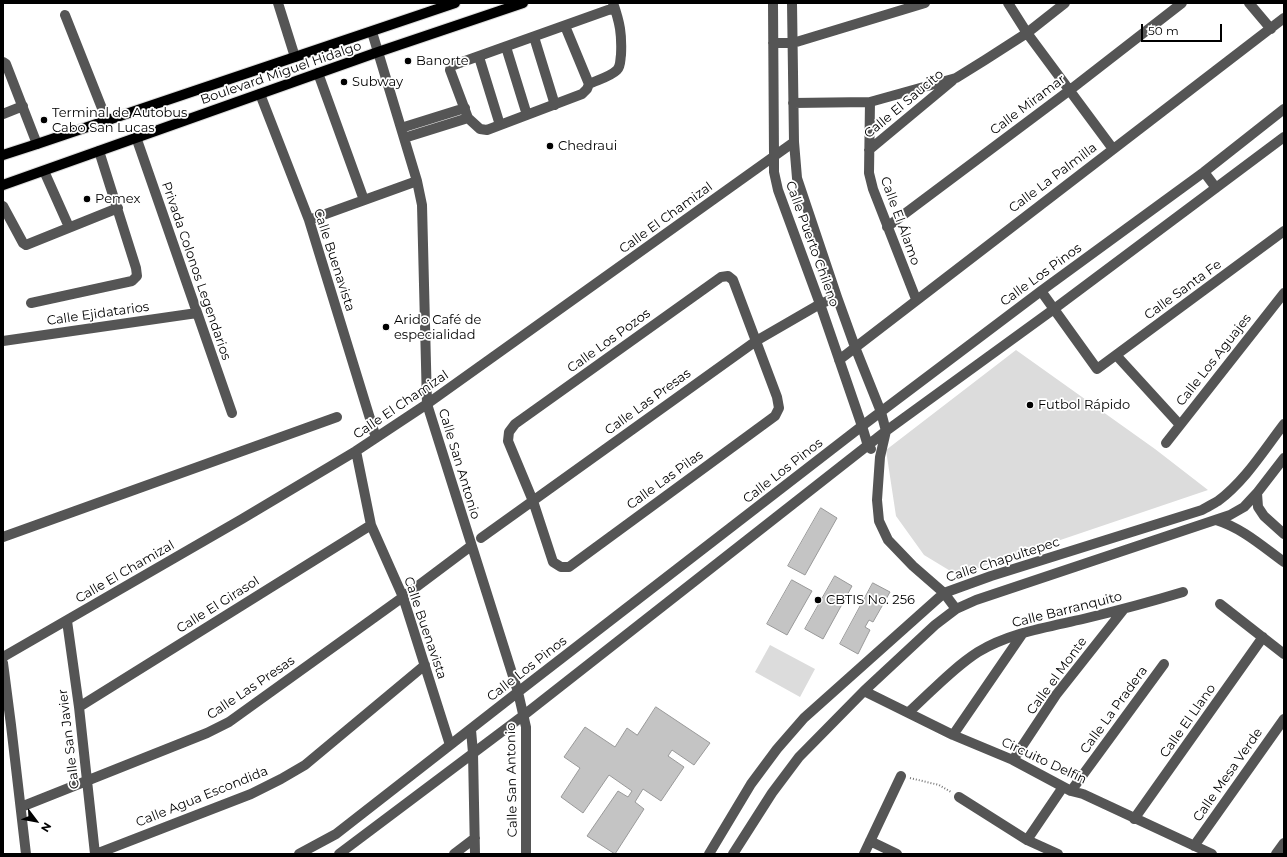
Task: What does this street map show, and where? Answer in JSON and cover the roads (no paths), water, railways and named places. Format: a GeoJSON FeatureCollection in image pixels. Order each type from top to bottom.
{"type":"FeatureCollection","features":[{"type":"Feature","properties":{"kind":"main road","name":"Boulevard Miguel Hidalgo"},"geometry":{"type":"LineString","coordinates":[[3,155],[455,3]]}},
{"type":"Feature","properties":{"kind":"main road","name":"Boulevard Miguel Hidalgo"},"geometry":{"type":"LineString","coordinates":[[3,185],[507,6],[523,3]]}},
{"type":"Feature","properties":{"kind":"street"},"geometry":{"type":"LineString","coordinates":[[278,3],[295,57]]}},
{"type":"Feature","properties":{"kind":"street","name":"Calle Puerto Chileno"},"geometry":{"type":"LineString","coordinates":[[773,3],[774,172],[778,190],[820,304],[868,446]]}},
{"type":"Feature","properties":{"kind":"street","name":"Calle Puerto Chileno"},"geometry":{"type":"LineString","coordinates":[[792,3],[794,142],[797,178],[837,297],[881,412],[886,431],[880,457],[877,500],[879,521],[888,540],[913,566],[944,593],[956,609]]}},
{"type":"Feature","properties":{"kind":"street"},"geometry":{"type":"LineString","coordinates":[[773,43],[793,43],[925,3]]}},
{"type":"Feature","properties":{"kind":"street"},"geometry":{"type":"LineString","coordinates":[[1008,3],[1027,33],[1114,149]]}},
{"type":"Feature","properties":{"kind":"street","name":"Calle El Saucito"},"geometry":{"type":"LineString","coordinates":[[869,150],[956,78],[1027,33],[1065,3]]}},
{"type":"Feature","properties":{"kind":"street","name":"Calle Miramar"},"geometry":{"type":"LineString","coordinates":[[887,227],[1070,90],[1182,3]]}},
{"type":"Feature","properties":{"kind":"street"},"geometry":{"type":"LineString","coordinates":[[1250,3],[1271,29]]}},
{"type":"Feature","properties":{"kind":"street"},"geometry":{"type":"LineString","coordinates":[[611,6],[621,28],[622,38],[620,65],[618,70],[589,84],[587,89],[582,94],[487,130],[480,129],[468,118],[450,70],[451,66],[565,26],[611,6]]}},
{"type":"Feature","properties":{"kind":"street"},"geometry":{"type":"LineString","coordinates":[[65,15],[107,121]]}},
{"type":"Feature","properties":{"kind":"street","name":"Calle La Palmilla"},"geometry":{"type":"LineString","coordinates":[[839,360],[1284,18]]}},
{"type":"Feature","properties":{"kind":"street"},"geometry":{"type":"LineString","coordinates":[[565,26],[589,84]]}},
{"type":"Feature","properties":{"kind":"street","name":"Calle San Antonio"},"geometry":{"type":"LineString","coordinates":[[372,32],[417,181],[422,205],[427,404],[524,715],[526,741],[526,854]]}},
{"type":"Feature","properties":{"kind":"street"},"geometry":{"type":"LineString","coordinates":[[534,37],[555,105]]}},
{"type":"Feature","properties":{"kind":"street"},"geometry":{"type":"LineString","coordinates":[[506,47],[528,115]]}},
{"type":"Feature","properties":{"kind":"street"},"geometry":{"type":"LineString","coordinates":[[479,56],[500,125]]}},
{"type":"Feature","properties":{"kind":"street"},"geometry":{"type":"LineString","coordinates":[[3,62],[6,64],[37,144]]}},
{"type":"Feature","properties":{"kind":"street"},"geometry":{"type":"LineString","coordinates":[[318,73],[364,200]]}},
{"type":"Feature","properties":{"kind":"street","name":"Calle El Saucito"},"geometry":{"type":"LineString","coordinates":[[793,103],[870,102],[956,78]]}},
{"type":"Feature","properties":{"kind":"street","name":"Calle Buenavista"},"geometry":{"type":"LineString","coordinates":[[260,94],[308,220],[376,438]]}},
{"type":"Feature","properties":{"kind":"street","name":"Calle El Álamo"},"geometry":{"type":"LineString","coordinates":[[870,102],[869,172],[872,189],[916,300]]}},
{"type":"Feature","properties":{"kind":"street"},"geometry":{"type":"LineString","coordinates":[[3,114],[22,106]]}},
{"type":"Feature","properties":{"kind":"street"},"geometry":{"type":"LineString","coordinates":[[402,133],[465,108]]}},
{"type":"Feature","properties":{"kind":"street","name":"Calle Los Pinos"},"geometry":{"type":"LineString","coordinates":[[299,854],[336,834],[862,426],[1041,291],[1204,172],[1284,109]]}},
{"type":"Feature","properties":{"kind":"street"},"geometry":{"type":"LineString","coordinates":[[402,133],[468,118]]}},
{"type":"Feature","properties":{"kind":"street","name":"Privada Colonos Legendarios"},"geometry":{"type":"LineString","coordinates":[[136,137],[232,413]]}},
{"type":"Feature","properties":{"kind":"street"},"geometry":{"type":"LineString","coordinates":[[339,854],[524,715],[886,431],[1054,309],[1284,137]]}},
{"type":"Feature","properties":{"kind":"street","name":"Calle El Chamizal"},"geometry":{"type":"LineString","coordinates":[[3,657],[242,519],[376,438],[427,404],[794,142]]}},
{"type":"Feature","properties":{"kind":"street"},"geometry":{"type":"LineString","coordinates":[[31,303],[132,281],[137,276],[118,208],[99,151]]}},
{"type":"Feature","properties":{"kind":"street"},"geometry":{"type":"LineString","coordinates":[[44,171],[69,227]]}},
{"type":"Feature","properties":{"kind":"street"},"geometry":{"type":"LineString","coordinates":[[1204,172],[1216,188]]}},
{"type":"Feature","properties":{"kind":"street"},"geometry":{"type":"LineString","coordinates":[[308,220],[417,181]]}},
{"type":"Feature","properties":{"kind":"street"},"geometry":{"type":"LineString","coordinates":[[3,206],[23,243],[26,245],[118,208]]}},
{"type":"Feature","properties":{"kind":"street","name":"Calle Santa Fe"},"geometry":{"type":"LineString","coordinates":[[1054,309],[1097,369],[1283,233]]}},
{"type":"Feature","properties":{"kind":"street","name":"Calle Los Pozos"},"geometry":{"type":"LineString","coordinates":[[533,501],[508,441],[509,432],[514,424],[720,278],[728,276],[733,280],[756,341]]}},
{"type":"Feature","properties":{"kind":"street"},"geometry":{"type":"LineString","coordinates":[[1041,291],[1054,309]]}},
{"type":"Feature","properties":{"kind":"street","name":"Calle Los Aguajes"},"geometry":{"type":"LineString","coordinates":[[1166,443],[1284,293]]}},
{"type":"Feature","properties":{"kind":"street","name":"Calle Las Presas"},"geometry":{"type":"LineString","coordinates":[[481,538],[756,341],[820,304],[837,297]]}},
{"type":"Feature","properties":{"kind":"street","name":"Calle Ejidatarios"},"geometry":{"type":"LineString","coordinates":[[3,341],[197,313]]}},
{"type":"Feature","properties":{"kind":"street","name":"Calle Las Pilas"},"geometry":{"type":"LineString","coordinates":[[533,501],[553,562],[561,567],[569,567],[775,416],[779,408],[777,398],[756,341]]}},
{"type":"Feature","properties":{"kind":"street"},"geometry":{"type":"LineString","coordinates":[[1116,356],[1180,425]]}},
{"type":"Feature","properties":{"kind":"street"},"geometry":{"type":"LineString","coordinates":[[3,537],[337,417]]}},
{"type":"Feature","properties":{"kind":"street","name":"Calle Chapultepec"},"geometry":{"type":"LineString","coordinates":[[709,854],[751,784],[777,749],[804,718],[944,593],[991,576],[1202,510],[1218,501],[1233,488],[1246,474],[1284,424]]}},
{"type":"Feature","properties":{"kind":"street"},"geometry":{"type":"LineString","coordinates":[[868,446],[880,457]]}},
{"type":"Feature","properties":{"kind":"street","name":"Calle Buenavista"},"geometry":{"type":"LineString","coordinates":[[356,450],[371,525],[403,597],[450,745]]}},
{"type":"Feature","properties":{"kind":"street"},"geometry":{"type":"LineString","coordinates":[[733,854],[772,793],[799,757],[864,691],[935,625],[956,609],[976,600],[1216,520],[1244,507],[1257,493],[1284,458]]}},
{"type":"Feature","properties":{"kind":"street"},"geometry":{"type":"LineString","coordinates":[[1257,493],[1258,507],[1264,516],[1284,534]]}},
{"type":"Feature","properties":{"kind":"street"},"geometry":{"type":"LineString","coordinates":[[1216,520],[1246,533],[1284,562]]}},
{"type":"Feature","properties":{"kind":"street","name":"Calle El Girasol"},"geometry":{"type":"LineString","coordinates":[[79,707],[371,525]]}},
{"type":"Feature","properties":{"kind":"street","name":"Calle Las Presas"},"geometry":{"type":"LineString","coordinates":[[21,807],[207,733],[229,722],[403,597],[471,546]]}},
{"type":"Feature","properties":{"kind":"street","name":"Calle Barranquito"},"geometry":{"type":"LineString","coordinates":[[909,712],[965,662],[980,652],[1023,633],[1124,609],[1183,592]]}},
{"type":"Feature","properties":{"kind":"street"},"geometry":{"type":"LineString","coordinates":[[1220,604],[1284,654]]}},
{"type":"Feature","properties":{"kind":"street","name":"Calle el Monte"},"geometry":{"type":"LineString","coordinates":[[1014,760],[1056,694],[1124,609]]}},
{"type":"Feature","properties":{"kind":"street","name":"Calle San Javier"},"geometry":{"type":"LineString","coordinates":[[67,621],[79,707],[96,854]]}},
{"type":"Feature","properties":{"kind":"street"},"geometry":{"type":"LineString","coordinates":[[953,734],[1023,633]]}},
{"type":"Feature","properties":{"kind":"street","name":"Calle El Llano"},"geometry":{"type":"LineString","coordinates":[[1134,819],[1262,637]]}},
{"type":"Feature","properties":{"kind":"street"},"geometry":{"type":"LineString","coordinates":[[3,663],[26,854]]}},
{"type":"Feature","properties":{"kind":"street","name":"Calle La Pradera"},"geometry":{"type":"LineString","coordinates":[[1027,840],[1164,664]]}},
{"type":"Feature","properties":{"kind":"street","name":"Calle Agua Escondida"},"geometry":{"type":"LineString","coordinates":[[96,854],[251,794],[281,779],[305,764],[425,665]]}},
{"type":"Feature","properties":{"kind":"street","name":"Circuito Delfín"},"geometry":{"type":"LineString","coordinates":[[864,691],[953,734],[1014,760],[1067,789],[1083,794],[1212,854]]}},
{"type":"Feature","properties":{"kind":"street","name":"Calle Mesa Verde"},"geometry":{"type":"LineString","coordinates":[[1194,846],[1284,719]]}},
{"type":"Feature","properties":{"kind":"street"},"geometry":{"type":"LineString","coordinates":[[471,730],[476,854]]}},
{"type":"Feature","properties":{"kind":"street"},"geometry":{"type":"LineString","coordinates":[[864,854],[901,776]]}},
{"type":"Feature","properties":{"kind":"street"},"geometry":{"type":"LineString","coordinates":[[959,797],[1027,840],[1058,854]]}},
{"type":"Feature","properties":{"kind":"street"},"geometry":{"type":"LineString","coordinates":[[454,854],[475,838]]}},
{"type":"Feature","properties":{"kind":"street"},"geometry":{"type":"LineString","coordinates":[[870,841],[897,854]]}},
{"type":"Feature","properties":{"kind":"street"},"geometry":{"type":"LineString","coordinates":[[1276,854],[1284,843]]}},
{"type":"Feature","properties":{"kind":"place","name":"Banorte"},"geometry":{"type":"Point","coordinates":[408,61]}},
{"type":"Feature","properties":{"kind":"place","name":"Subway"},"geometry":{"type":"Point","coordinates":[344,82]}},
{"type":"Feature","properties":{"kind":"place","name":"Terminal de Autobus Cabo San Lucas"},"geometry":{"type":"Point","coordinates":[44,120]}},
{"type":"Feature","properties":{"kind":"place","name":"Chedraui"},"geometry":{"type":"Point","coordinates":[550,146]}},
{"type":"Feature","properties":{"kind":"place","name":"Pemex"},"geometry":{"type":"Point","coordinates":[87,199]}},
{"type":"Feature","properties":{"kind":"place","name":"Arido Café de especialidad"},"geometry":{"type":"Point","coordinates":[386,327]}},
{"type":"Feature","properties":{"kind":"place","name":"Futbol Rápido"},"geometry":{"type":"Point","coordinates":[1030,405]}},
{"type":"Feature","properties":{"kind":"place","name":"CBTIS No. 256"},"geometry":{"type":"Point","coordinates":[818,600]}}]}
